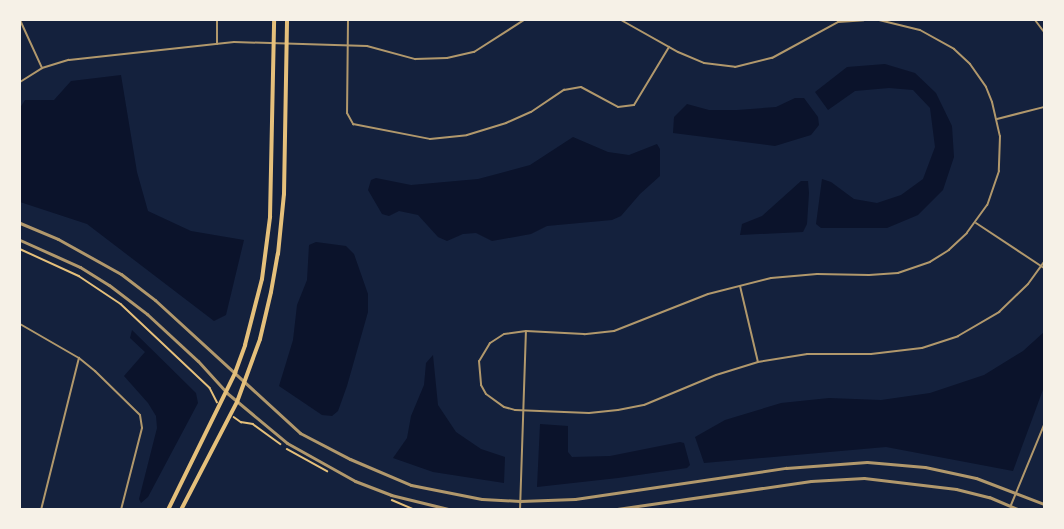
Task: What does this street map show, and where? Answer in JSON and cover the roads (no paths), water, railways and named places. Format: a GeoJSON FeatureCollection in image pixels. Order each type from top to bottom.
{"type":"FeatureCollection","features":[{"type":"Feature","properties":{"kind":"main road"},"geometry":{"type":"LineString","coordinates":[[168,510],[227,393],[254,315],[270,217],[274,20]]}},
{"type":"Feature","properties":{"kind":"main road"},"geometry":{"type":"LineString","coordinates":[[181,510],[237,402],[260,339],[278,254],[284,194],[286,20]]}},
{"type":"Feature","properties":{"kind":"street"},"geometry":{"type":"LineString","coordinates":[[20,20],[42,68]]}},
{"type":"Feature","properties":{"kind":"street"},"geometry":{"type":"LineString","coordinates":[[217,20],[217,44]]}},
{"type":"Feature","properties":{"kind":"street"},"geometry":{"type":"LineString","coordinates":[[348,20],[347,114],[353,124],[430,139],[467,135],[506,123],[531,112],[564,90],[581,87],[618,107],[634,105],[669,47]]}},
{"type":"Feature","properties":{"kind":"street"},"geometry":{"type":"LineString","coordinates":[[20,82],[42,68],[69,60],[217,44],[367,46],[415,59],[447,58],[474,52],[524,20]]}},
{"type":"Feature","properties":{"kind":"street"},"geometry":{"type":"LineString","coordinates":[[621,20],[669,47],[704,63],[735,67],[772,58],[838,22],[864,20]]}},
{"type":"Feature","properties":{"kind":"street"},"geometry":{"type":"LineString","coordinates":[[879,20],[903,22],[935,36],[970,64],[986,87],[997,119],[999,171],[987,205],[976,223],[949,250],[930,262],[898,273],[817,274],[740,285],[685,302],[615,331],[584,333],[513,331],[494,338],[483,351],[479,372],[481,385],[494,401],[504,407],[589,413],[644,405],[716,375],[758,362],[807,354],[896,352],[940,342],[976,327],[999,312],[1029,284],[1043,267],[1044,262]]}},
{"type":"Feature","properties":{"kind":"street"},"geometry":{"type":"LineString","coordinates":[[1035,20],[1044,32]]}},
{"type":"Feature","properties":{"kind":"street"},"geometry":{"type":"LineString","coordinates":[[997,119],[1044,107]]}},
{"type":"Feature","properties":{"kind":"street"},"geometry":{"type":"LineString","coordinates":[[20,223],[58,239],[121,274],[155,300],[300,433],[411,485],[449,494],[520,501],[575,499],[837,463],[925,467],[976,478],[1044,504]]}},
{"type":"Feature","properties":{"kind":"street"},"geometry":{"type":"LineString","coordinates":[[976,223],[1043,267]]}},
{"type":"Feature","properties":{"kind":"street"},"geometry":{"type":"LineString","coordinates":[[20,240],[69,262],[109,285],[155,322],[198,361],[227,393],[287,443],[355,481],[391,495],[452,510]]}},
{"type":"Feature","properties":{"kind":"street"},"geometry":{"type":"LineString","coordinates":[[740,285],[758,362]]}},
{"type":"Feature","properties":{"kind":"street"},"geometry":{"type":"LineString","coordinates":[[20,324],[79,358],[122,396],[142,422],[121,510]]}},
{"type":"Feature","properties":{"kind":"street"},"geometry":{"type":"LineString","coordinates":[[520,510],[526,331]]}},
{"type":"Feature","properties":{"kind":"street"},"geometry":{"type":"LineString","coordinates":[[40,510],[79,358]]}},
{"type":"Feature","properties":{"kind":"street"},"geometry":{"type":"LineString","coordinates":[[1011,505],[1044,425]]}},
{"type":"Feature","properties":{"kind":"street"},"geometry":{"type":"LineString","coordinates":[[610,510],[811,481],[864,478],[938,486],[1011,505],[1020,510]]}},
{"type":"Feature","properties":{"kind":"water"},"geometry":{"type":"Polygon","coordinates":[[[885,64],[915,73],[936,93],[952,126],[954,157],[943,190],[918,215],[887,228],[821,228],[816,224],[822,179],[831,182],[854,199],[877,203],[901,195],[923,179],[935,147],[930,108],[913,90],[889,88],[855,91],[828,110],[815,92],[847,67],[885,64]]]}},
{"type":"Feature","properties":{"kind":"water"},"geometry":{"type":"Polygon","coordinates":[[[121,75],[137,172],[148,211],[191,231],[244,240],[226,315],[214,321],[87,224],[20,202],[20,108],[25,100],[54,100],[71,81],[121,75]]]}},
{"type":"Feature","properties":{"kind":"water"},"geometry":{"type":"Polygon","coordinates":[[[795,98],[804,98],[818,117],[819,125],[811,135],[775,146],[673,133],[674,117],[687,104],[709,110],[737,110],[776,107],[795,98]]]}},
{"type":"Feature","properties":{"kind":"water"},"geometry":{"type":"Polygon","coordinates":[[[573,137],[608,152],[629,155],[657,144],[660,149],[660,176],[621,216],[612,220],[547,226],[531,234],[492,241],[476,233],[463,234],[447,241],[438,237],[418,215],[399,211],[389,216],[382,214],[368,190],[371,180],[376,178],[411,185],[478,179],[530,165],[573,137]]]}},
{"type":"Feature","properties":{"kind":"water"},"geometry":{"type":"Polygon","coordinates":[[[801,181],[808,181],[809,193],[807,224],[803,232],[740,235],[742,224],[762,216],[801,181]]]}},
{"type":"Feature","properties":{"kind":"water"},"geometry":{"type":"Polygon","coordinates":[[[316,242],[346,246],[354,254],[368,294],[368,312],[347,386],[338,411],[332,416],[322,415],[279,386],[293,340],[297,305],[307,280],[309,245],[316,242]]]}},
{"type":"Feature","properties":{"kind":"water"},"geometry":{"type":"Polygon","coordinates":[[[132,330],[196,393],[198,403],[148,497],[141,503],[139,499],[157,428],[156,416],[148,403],[124,376],[145,352],[130,338],[132,330]]]}},
{"type":"Feature","properties":{"kind":"water"},"geometry":{"type":"Polygon","coordinates":[[[1044,332],[1044,387],[1013,471],[886,447],[704,463],[695,437],[725,420],[781,403],[829,398],[881,400],[930,393],[984,375],[1023,351],[1044,332]]]}},
{"type":"Feature","properties":{"kind":"water"},"geometry":{"type":"Polygon","coordinates":[[[433,355],[438,405],[456,432],[481,449],[505,457],[504,483],[433,472],[393,458],[407,438],[411,416],[424,385],[426,363],[433,355]]]}},
{"type":"Feature","properties":{"kind":"water"},"geometry":{"type":"Polygon","coordinates":[[[540,424],[568,426],[568,452],[572,457],[610,456],[680,442],[684,443],[690,465],[687,468],[618,478],[537,487],[540,424]]]}}]}
